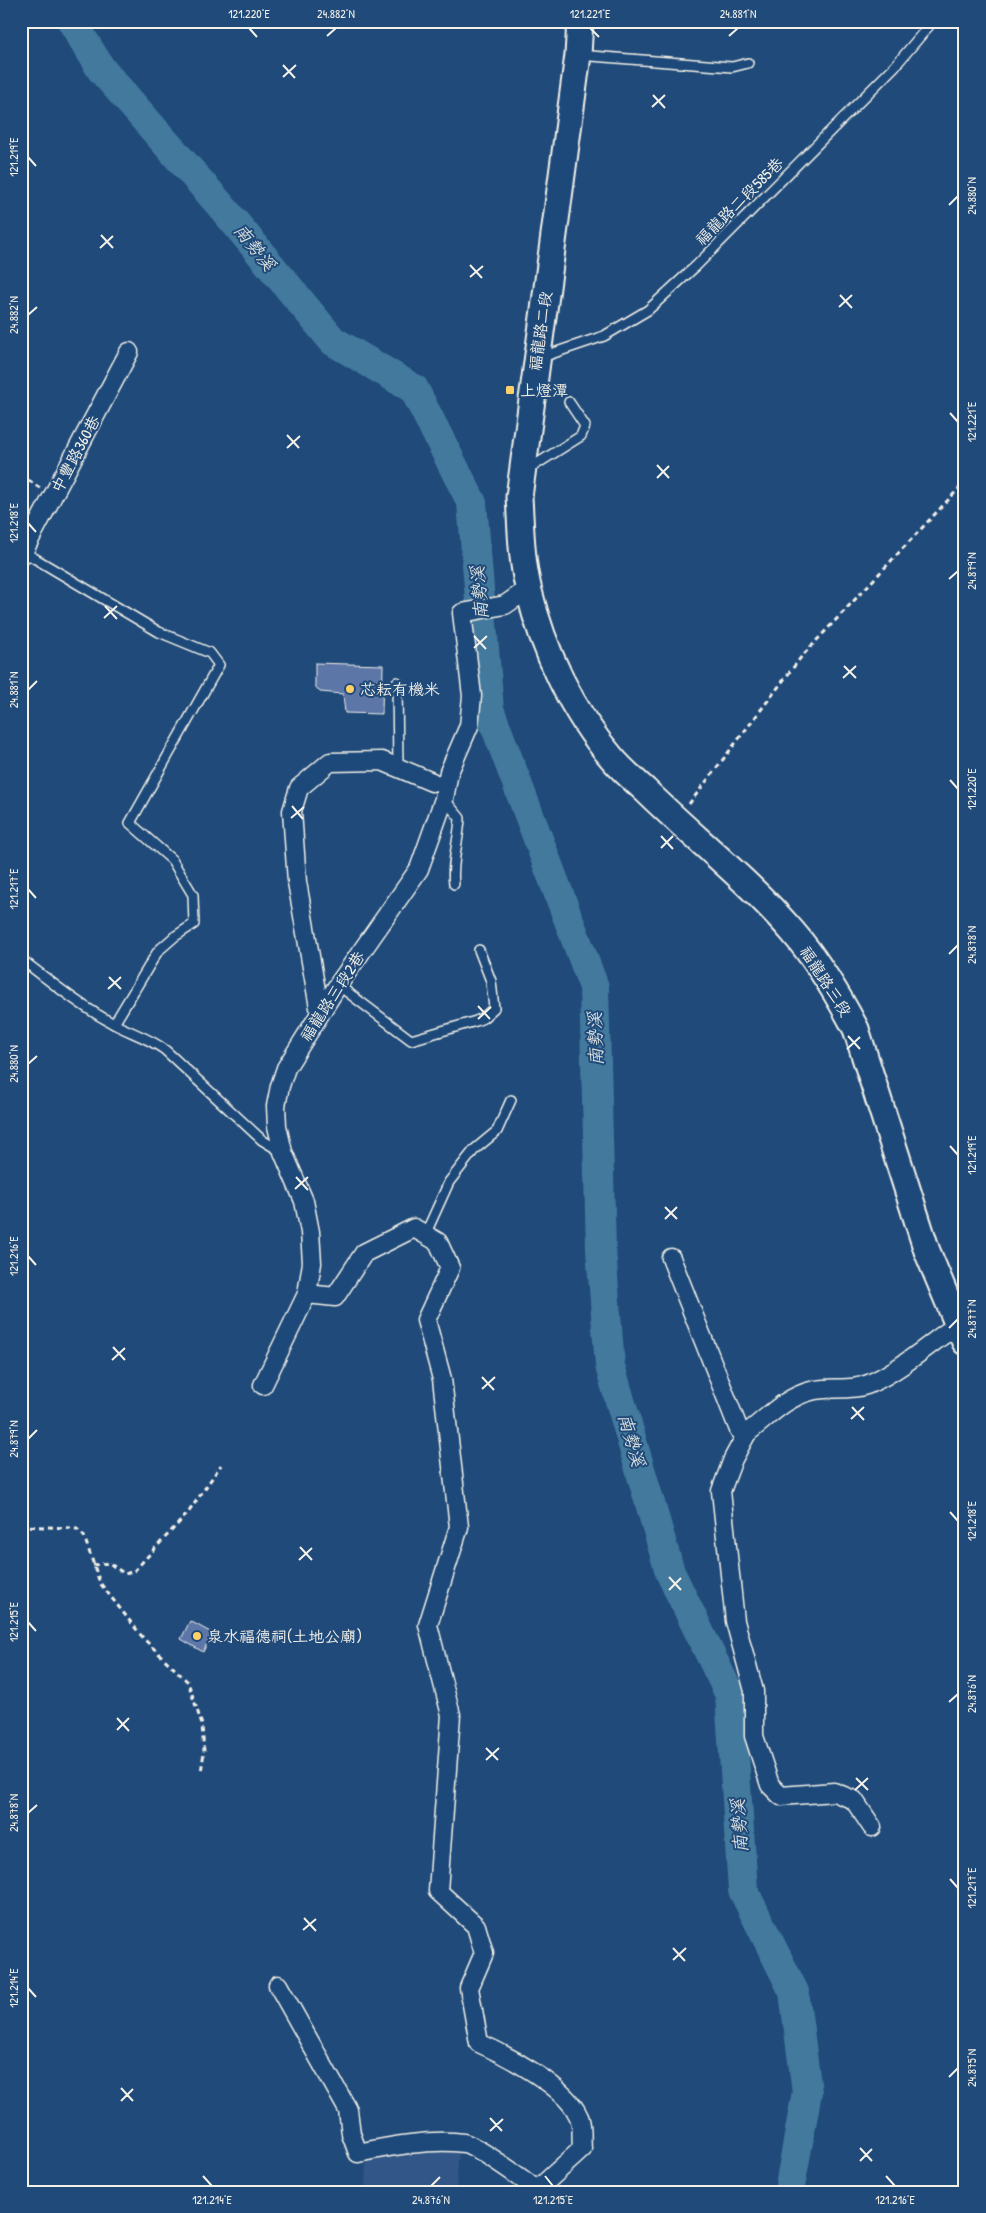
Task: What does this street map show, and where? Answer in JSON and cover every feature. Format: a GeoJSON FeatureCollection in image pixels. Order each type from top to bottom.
{"type":"FeatureCollection","features":[{"type":"Feature","properties":{"kind":"main road","name":"福龍路二段"},"geometry":{"type":"LineString","coordinates":[[569,693],[540,632],[528,589],[521,541],[519,497],[578,55],[580,21]]}},
{"type":"Feature","properties":{"kind":"main road","name":"福龍路三段"},"geometry":{"type":"LineString","coordinates":[[569,693],[586,722],[612,758],[676,821],[762,899],[793,932],[839,996],[856,1029],[927,1251],[961,1333]]}},
{"type":"Feature","properties":{"kind":"street","name":"中豐路360巷"},"geometry":{"type":"LineString","coordinates":[[22,554],[129,352]]}},
{"type":"Feature","properties":{"kind":"street","name":"福龍路三段2巷"},"geometry":{"type":"LineString","coordinates":[[263,1385],[307,1294],[312,1264],[310,1232],[304,1201],[283,1152],[277,1126],[276,1106],[280,1086],[286,1068],[320,1013],[419,869],[444,799],[449,772],[469,726],[472,696],[462,614],[506,605],[528,589]]}},
{"type":"Feature","properties":{"kind":"street"},"geometry":{"type":"LineString","coordinates":[[320,1013],[297,882],[292,811],[299,788],[330,762],[382,761],[432,782]]}},
{"type":"Feature","properties":{"kind":"street"},"geometry":{"type":"LineString","coordinates":[[278,1985],[348,2110],[352,2134],[358,2153],[400,2144],[466,2143],[537,2191],[582,2149],[579,2116],[563,2093],[504,2054],[479,2043],[468,1988],[484,1953],[476,1926],[438,1891],[451,1715],[428,1625],[459,1527],[442,1379],[426,1320],[450,1268],[438,1242],[414,1228],[364,1253],[336,1297],[307,1294]]}},
{"type":"Feature","properties":{"kind":"street"},"geometry":{"type":"LineString","coordinates":[[671,1258],[739,1430],[747,1433]]}},
{"type":"Feature","properties":{"kind":"street"},"geometry":{"type":"LineString","coordinates":[[872,1827],[854,1800],[834,1792],[781,1796],[770,1785],[754,1736],[754,1691],[735,1621],[721,1491],[733,1459],[747,1433],[790,1399],[811,1391],[870,1384],[961,1333]]}},
{"type":"Feature","properties":{"kind":"lane","name":"福龍路二段585巷"},"geometry":{"type":"LineString","coordinates":[[536,359],[604,336],[648,310],[697,265],[889,73],[932,21]]}},
{"type":"Feature","properties":{"kind":"lane"},"geometry":{"type":"LineString","coordinates":[[578,55],[732,67],[748,63]]}},
{"type":"Feature","properties":{"kind":"lane"},"geometry":{"type":"LineString","coordinates":[[522,473],[580,436],[585,426],[568,402]]}},
{"type":"Feature","properties":{"kind":"lane"},"geometry":{"type":"LineString","coordinates":[[22,554],[159,632],[210,653],[219,665],[130,823],[172,860],[193,895],[194,924],[174,937],[158,951],[114,1024]]}},
{"type":"Feature","properties":{"kind":"lane"},"geometry":{"type":"LineString","coordinates":[[397,682],[398,768]]}},
{"type":"Feature","properties":{"kind":"lane"},"geometry":{"type":"LineString","coordinates":[[444,799],[460,818],[459,841],[453,874],[454,884]]}},
{"type":"Feature","properties":{"kind":"lane"},"geometry":{"type":"LineString","coordinates":[[338,985],[411,1040],[476,1021],[483,1018],[494,1008],[491,981],[479,950]]}},
{"type":"Feature","properties":{"kind":"lane"},"geometry":{"type":"LineString","coordinates":[[21,960],[71,998],[114,1024],[155,1042],[262,1140],[283,1152]]}},
{"type":"Feature","properties":{"kind":"lane"},"geometry":{"type":"LineString","coordinates":[[425,1235],[449,1182],[474,1150],[497,1131],[511,1100]]}},
{"type":"Feature","properties":{"kind":"path"},"geometry":{"type":"LineString","coordinates":[[21,475],[53,497]]}},
{"type":"Feature","properties":{"kind":"path"},"geometry":{"type":"LineString","coordinates":[[676,821],[802,656],[965,482]]}},
{"type":"Feature","properties":{"kind":"path"},"geometry":{"type":"LineString","coordinates":[[93,1565],[109,1562],[125,1574],[134,1571],[188,1513],[221,1464]]}},
{"type":"Feature","properties":{"kind":"path"},"geometry":{"type":"LineString","coordinates":[[21,1526],[77,1529],[84,1536],[100,1583],[144,1638],[188,1682],[202,1725],[204,1752],[201,1772]]}},
{"type":"Feature","properties":{"kind":"shaded area"},"geometry":{"type":"Polygon","coordinates":[[[459,2149],[456,2191],[458,2192],[365,2192],[366,2157],[459,2149]]]}},
{"type":"Feature","properties":{"kind":"building","name":"芯耘有機米"},"geometry":{"type":"Polygon","coordinates":[[[315,663],[383,665],[382,714],[345,713],[343,694],[320,692],[315,686],[315,663]]]}},
{"type":"Feature","properties":{"kind":"building","name":"泉水福德祠(土地公廟)"},"geometry":{"type":"Polygon","coordinates":[[[190,1621],[212,1633],[203,1652],[181,1639],[190,1621]]]}},
{"type":"Feature","properties":{"kind":"waterway","name":"南勢溪"},"geometry":{"type":"LineString","coordinates":[[72,21],[101,69],[222,207],[333,341],[414,389],[472,503],[489,709],[594,987],[601,1250],[610,1366],[670,1572],[730,1695],[743,1890],[794,1992],[807,2092],[789,2192]]}},
{"type":"Feature","properties":{"kind":"place","name":"上燈潭"},"geometry":{"type":"Point","coordinates":[510,390]}},
{"type":"Feature","properties":{"kind":"place","name":"芯耘有機米"},"geometry":{"type":"Point","coordinates":[350,689]}},
{"type":"Feature","properties":{"kind":"place","name":"泉水福德祠(土地公廟)"},"geometry":{"type":"Point","coordinates":[197,1636]}}]}
